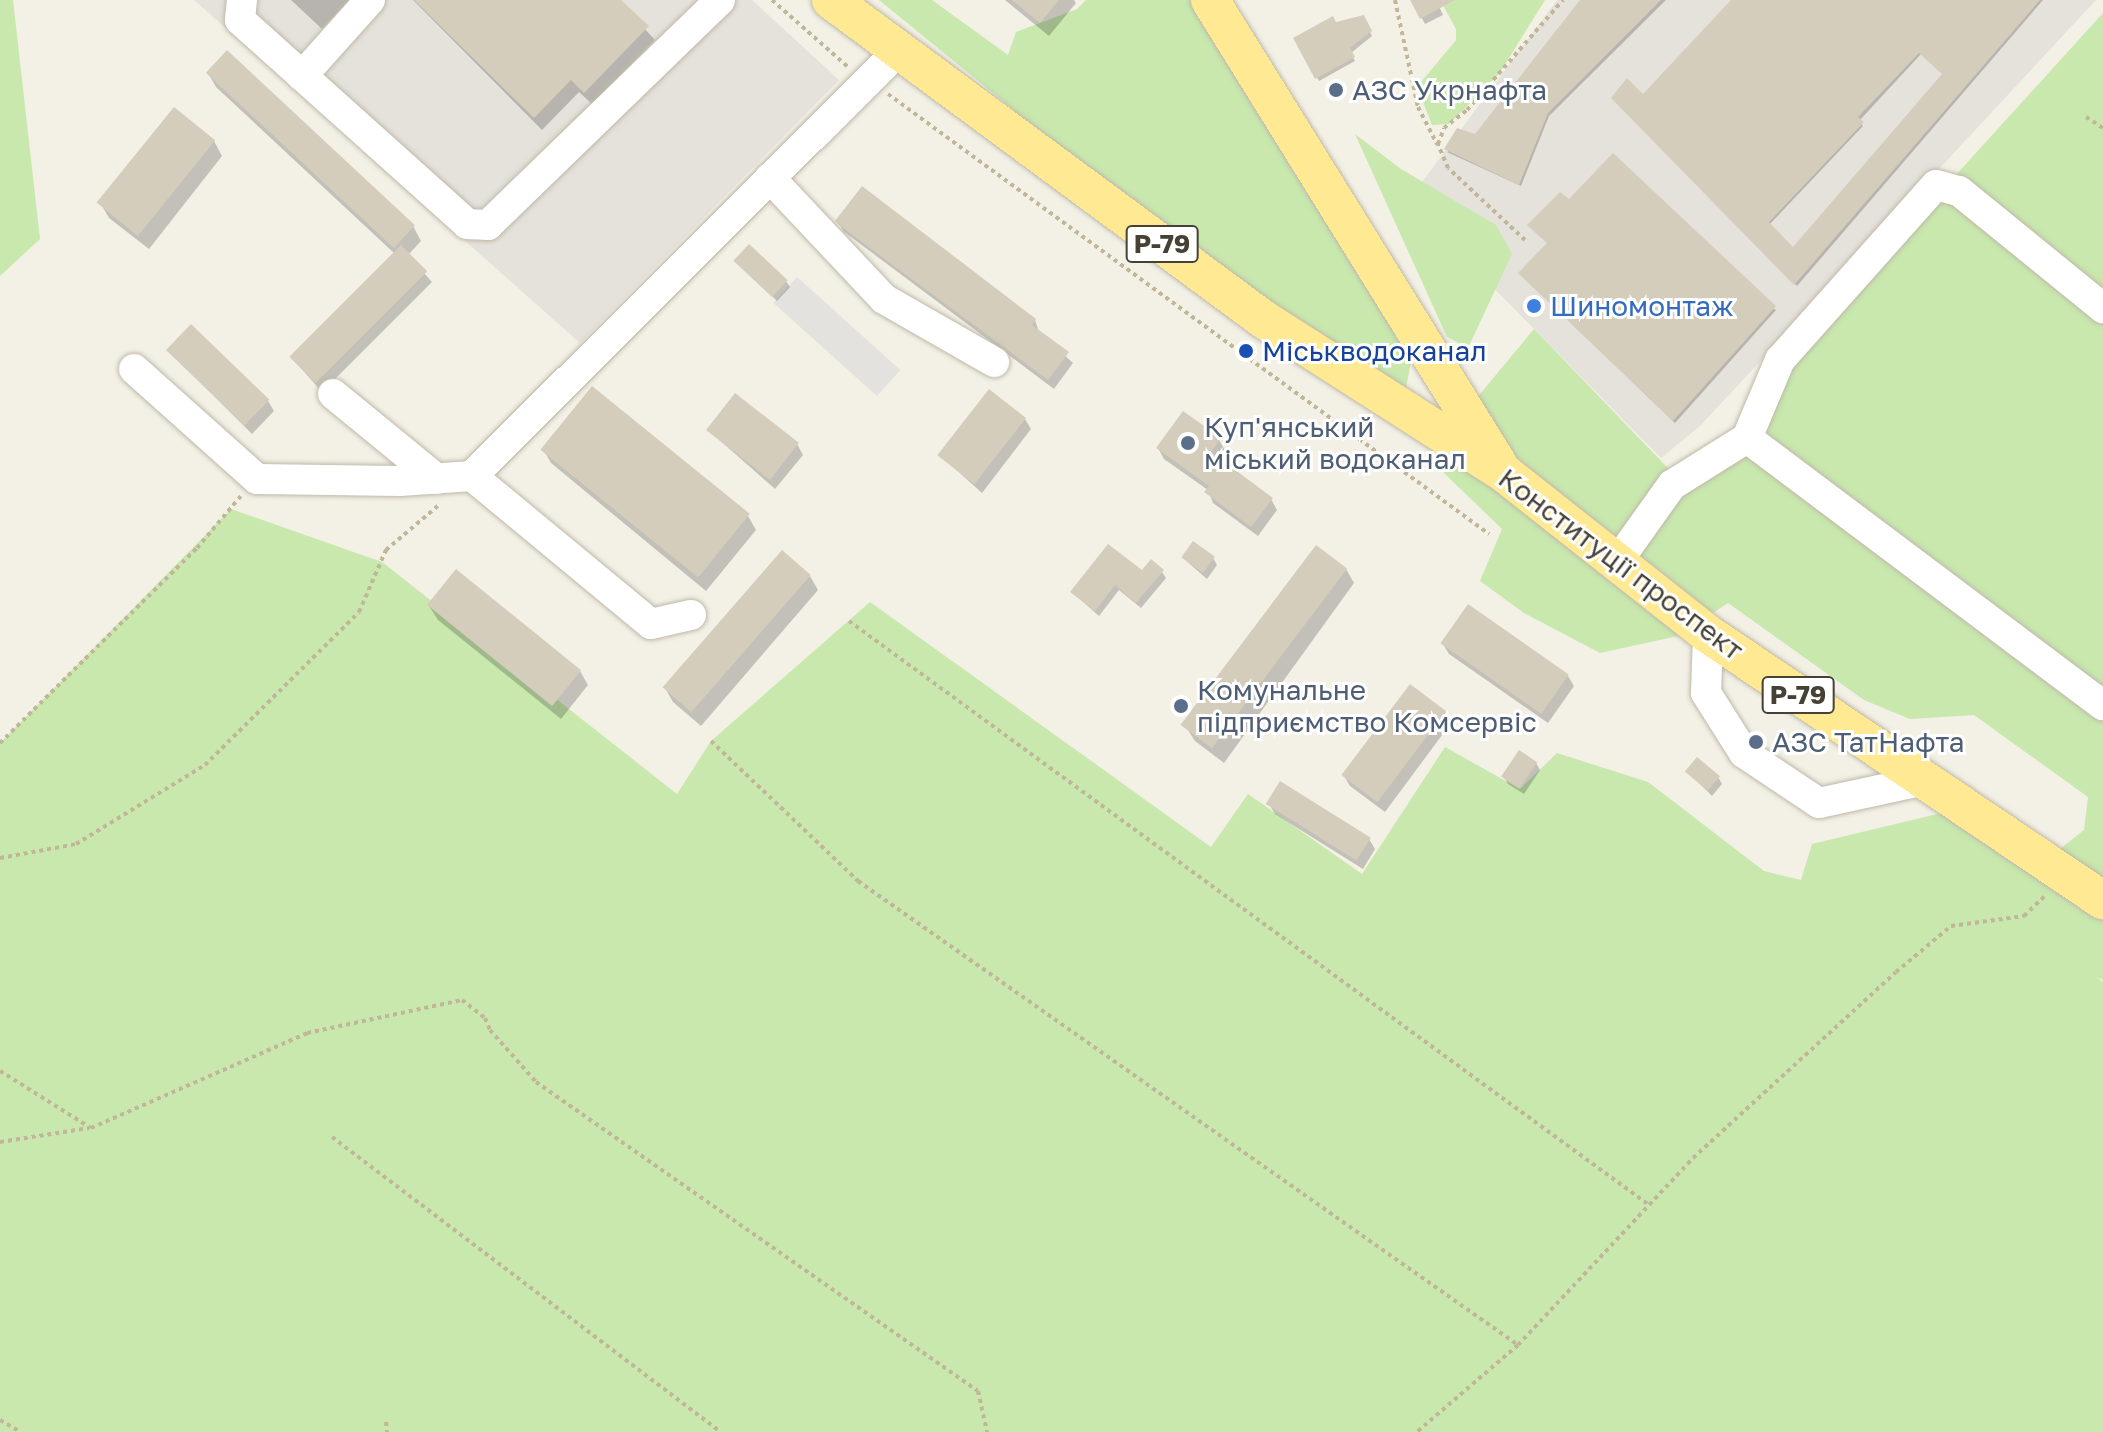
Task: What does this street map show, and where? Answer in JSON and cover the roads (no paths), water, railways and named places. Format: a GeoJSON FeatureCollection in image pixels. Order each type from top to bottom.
{"type":"FeatureCollection","features":[{"type":"Feature","properties":{"kind":"main road","name":"Конституції проспект"},"geometry":{"type":"LineString","coordinates":[[831,0],[897,52],[1263,319],[1504,473],[1708,634],[2103,900]]}},
{"type":"Feature","properties":{"kind":"main road","name":"Р-79"},"geometry":{"type":"LineString","coordinates":[[1210,0],[1504,473]]}},
{"type":"Feature","properties":{"kind":"lane"},"geometry":{"type":"LineString","coordinates":[[242,0],[240,20],[467,224],[488,225],[720,0]]}},
{"type":"Feature","properties":{"kind":"lane"},"geometry":{"type":"LineString","coordinates":[[302,76],[370,0]]}},
{"type":"Feature","properties":{"kind":"lane"},"geometry":{"type":"LineString","coordinates":[[134,369],[257,479],[437,479],[472,476],[897,52]]}},
{"type":"Feature","properties":{"kind":"lane"},"geometry":{"type":"LineString","coordinates":[[770,178],[884,299],[994,362]]}},
{"type":"Feature","properties":{"kind":"lane"},"geometry":{"type":"LineString","coordinates":[[1617,562],[1672,485],[1747,438],[1780,360],[1936,185],[1959,191],[2103,308]]}},
{"type":"Feature","properties":{"kind":"lane"},"geometry":{"type":"LineString","coordinates":[[333,394],[437,479]]}},
{"type":"Feature","properties":{"kind":"lane"},"geometry":{"type":"LineString","coordinates":[[1747,438],[2103,705]]}},
{"type":"Feature","properties":{"kind":"lane"},"geometry":{"type":"LineString","coordinates":[[472,476],[651,624],[691,615]]}},
{"type":"Feature","properties":{"kind":"lane"},"geometry":{"type":"LineString","coordinates":[[1708,634],[1706,693],[1744,753],[1819,803],[1925,780]]}},
{"type":"Feature","properties":{"kind":"place","name":"АЗС Укрнафта"},"geometry":{"type":"Point","coordinates":[1336,90]}},
{"type":"Feature","properties":{"kind":"place","name":"Шиномонтаж"},"geometry":{"type":"Point","coordinates":[1534,306]}},
{"type":"Feature","properties":{"kind":"place","name":"Міськводоканал"},"geometry":{"type":"Point","coordinates":[1246,351]}},
{"type":"Feature","properties":{"kind":"place","name":"Куп'янський міський водоканал"},"geometry":{"type":"Point","coordinates":[1188,443]}},
{"type":"Feature","properties":{"kind":"place","name":"Комунальне пiдприємство Комсервiс"},"geometry":{"type":"Point","coordinates":[1181,706]}},
{"type":"Feature","properties":{"kind":"place","name":"АЗС ТатНафта"},"geometry":{"type":"Point","coordinates":[1756,742]}}]}
